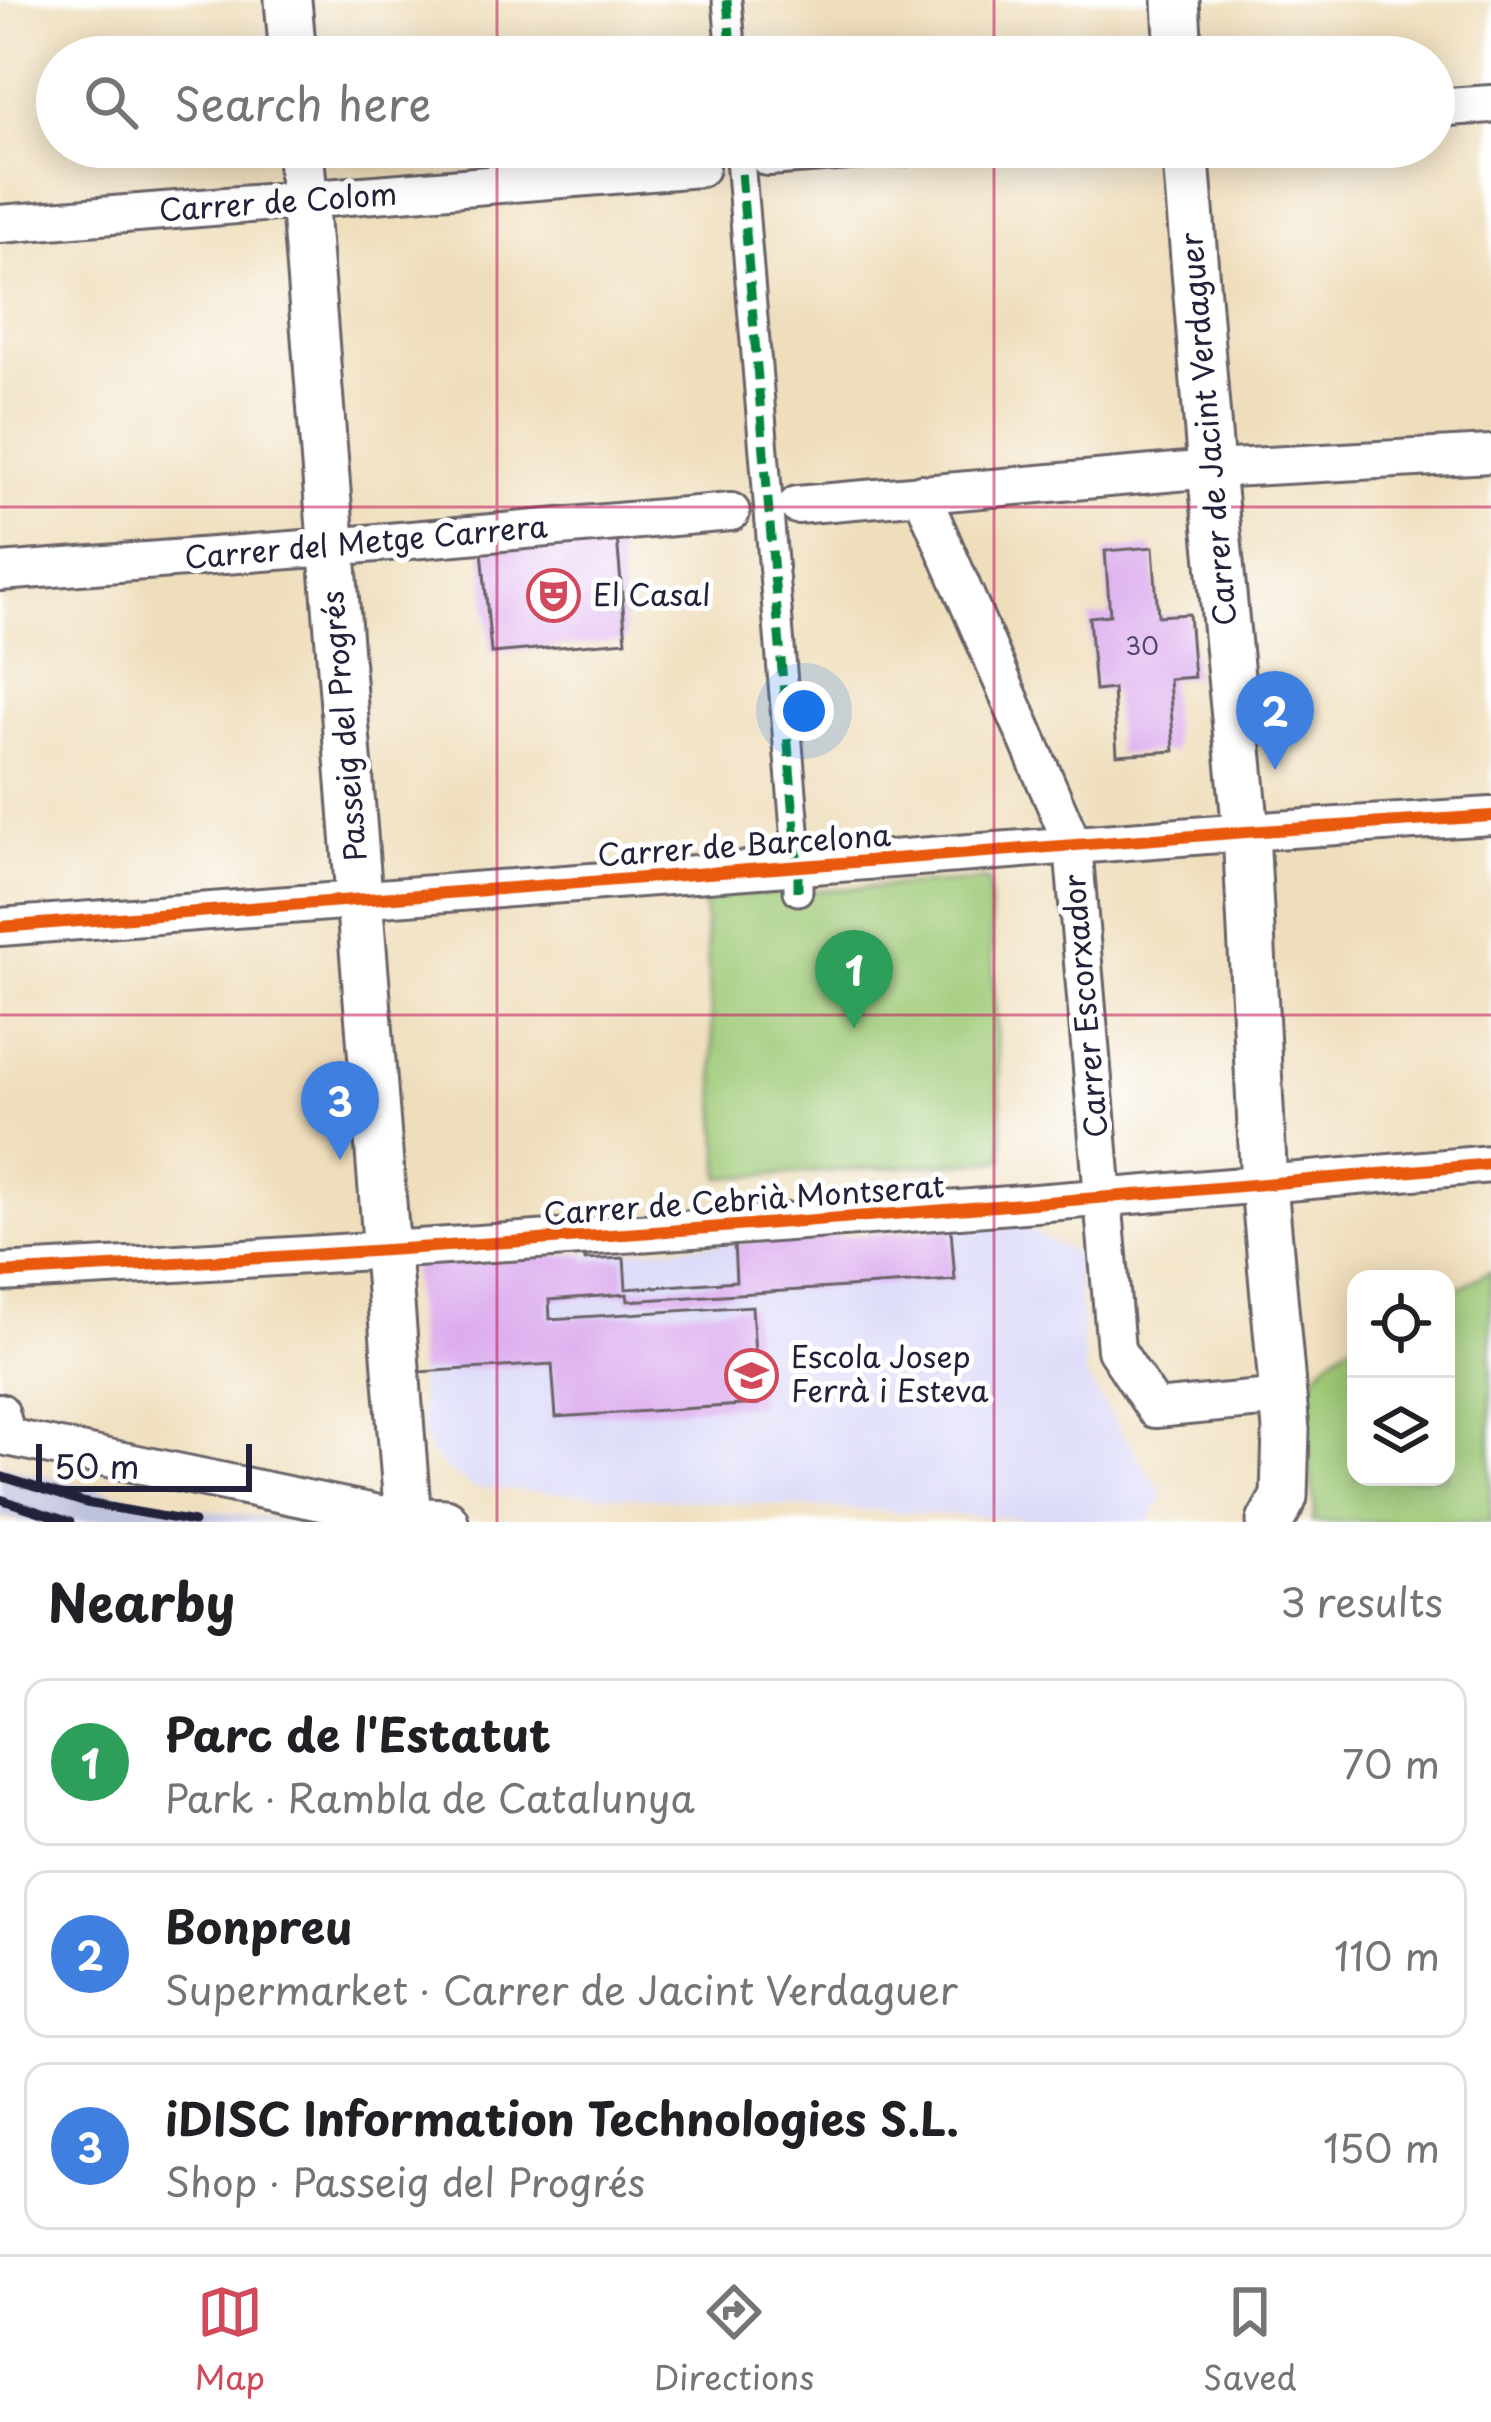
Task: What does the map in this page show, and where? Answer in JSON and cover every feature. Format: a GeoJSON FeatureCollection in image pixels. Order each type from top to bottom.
{"type":"FeatureCollection","features":[{"type":"Feature","properties":{"kind":"street"},"geometry":{"type":"LineString","coordinates":[[288,0],[291,36]]}},
{"type":"Feature","properties":{"kind":"street"},"geometry":{"type":"LineString","coordinates":[[727,0],[730,36]]}},
{"type":"Feature","properties":{"kind":"street"},"geometry":{"type":"LineString","coordinates":[[1176,0],[1178,36]]}},
{"type":"Feature","properties":{"kind":"street"},"geometry":{"type":"LineString","coordinates":[[1455,107],[1491,104]]}},
{"type":"Feature","properties":{"kind":"street","name":"Passeig del Progrés"},"geometry":{"type":"LineString","coordinates":[[302,168],[387,1252],[427,1521]]}},
{"type":"Feature","properties":{"kind":"street","name":"Carrer de Colom"},"geometry":{"type":"LineString","coordinates":[[0,224],[700,168]]}},
{"type":"Feature","properties":{"kind":"street"},"geometry":{"type":"LineString","coordinates":[[754,168],[798,879]]}},
{"type":"Feature","properties":{"kind":"street","name":"Carrer de Jacint Verdaguer"},"geometry":{"type":"LineString","coordinates":[[1186,168],[1246,832],[1264,1184],[1284,1413],[1284,1497],[1270,1522]]}},
{"type":"Feature","properties":{"kind":"street"},"geometry":{"type":"LineString","coordinates":[[797,505],[1211,469],[1491,454]]}},
{"type":"Feature","properties":{"kind":"street","name":"Carrer Escorxador"},"geometry":{"type":"LineString","coordinates":[[921,494],[1073,845],[1116,1350],[1155,1409],[1284,1413]]}},
{"type":"Feature","properties":{"kind":"street","name":"Carrer del Metge Carrera"},"geometry":{"type":"LineString","coordinates":[[0,572],[731,512]]}},
{"type":"Feature","properties":{"kind":"street","name":"Carrer de Barcelona"},"geometry":{"type":"LineString","coordinates":[[0,927],[359,900],[798,879],[1073,845],[1491,816]]}},
{"type":"Feature","properties":{"kind":"street","name":"Carrer de Cebrià Montserat"},"geometry":{"type":"LineString","coordinates":[[0,1274],[387,1252],[1491,1164]]}},
{"type":"Feature","properties":{"kind":"street"},"geometry":{"type":"LineString","coordinates":[[3,1424],[427,1521]]}},
{"type":"Feature","properties":{"kind":"shaded area","name":"Escola Josep Ferrà i Esteva"},"geometry":{"type":"Polygon","coordinates":[[[1016,1224],[1076,1253],[1086,1377],[1164,1496],[1149,1522],[1074,1522],[474,1488],[430,1453],[422,1429],[412,1265],[1016,1224]]]}},
{"type":"Feature","properties":{"kind":"shaded area"},"geometry":{"type":"Polygon","coordinates":[[[0,1465],[163,1505],[296,1522],[22,1522],[0,1516],[0,1465]]]}},
{"type":"Feature","properties":{"kind":"green space"},"geometry":{"type":"Polygon","coordinates":[[[988,880],[1004,1160],[721,1178],[704,897],[988,880]]]}},
{"type":"Feature","properties":{"kind":"green space"},"geometry":{"type":"Polygon","coordinates":[[[1491,1271],[1491,1522],[1312,1522],[1315,1508],[1306,1402],[1319,1370],[1347,1347],[1347,1486],[1455,1486],[1455,1289],[1491,1271]]]}},
{"type":"Feature","properties":{"kind":"building","name":"El Casal"},"geometry":{"type":"Polygon","coordinates":[[[617,537],[626,641],[491,653],[482,550],[617,537]]]}},
{"type":"Feature","properties":{"kind":"building"},"geometry":{"type":"Polygon","coordinates":[[[1153,547],[1158,616],[1189,614],[1194,677],[1169,679],[1174,751],[1117,755],[1113,689],[1095,691],[1089,617],[1110,615],[1105,551],[1153,547]]]}},
{"type":"Feature","properties":{"kind":"building"},"geometry":{"type":"Polygon","coordinates":[[[951,1229],[955,1280],[628,1301],[627,1294],[549,1300],[550,1319],[752,1306],[758,1404],[556,1417],[552,1364],[418,1372],[412,1265],[585,1254],[585,1260],[624,1258],[626,1289],[736,1281],[734,1243],[951,1229]]]}},
{"type":"Feature","properties":{"kind":"railway"},"geometry":{"type":"LineString","coordinates":[[0,1476],[86,1503],[194,1522]]}},
{"type":"Feature","properties":{"kind":"railway"},"geometry":{"type":"LineString","coordinates":[[0,1499],[70,1522]]}},
{"type":"Feature","properties":{"kind":"marked path"},"geometry":{"type":"LineString","coordinates":[[727,0],[730,36]]}},
{"type":"Feature","properties":{"kind":"marked path"},"geometry":{"type":"LineString","coordinates":[[741,168],[798,891]]}},
{"type":"Feature","properties":{"kind":"cycle path"},"geometry":{"type":"LineString","coordinates":[[0,927],[1491,816]]}},
{"type":"Feature","properties":{"kind":"cycle path"},"geometry":{"type":"LineString","coordinates":[[0,1273],[746,1225],[1491,1164]]}},
{"type":"Feature","properties":{"kind":"place","name":"El Casal"},"geometry":{"type":"Point","coordinates":[554,596]}},
{"type":"Feature","properties":{"kind":"place","name":"Bonpreu"},"geometry":{"type":"Point","coordinates":[1275,770]}},
{"type":"Feature","properties":{"kind":"place","name":"Parc de l'Estatut"},"geometry":{"type":"Point","coordinates":[854,1029]}},
{"type":"Feature","properties":{"kind":"place","name":"iDISC Information Technologies S.L."},"geometry":{"type":"Point","coordinates":[340,1160]}},
{"type":"Feature","properties":{"kind":"place","name":"Escola Josep Ferrà i Esteva"},"geometry":{"type":"Point","coordinates":[752,1375]}}]}
